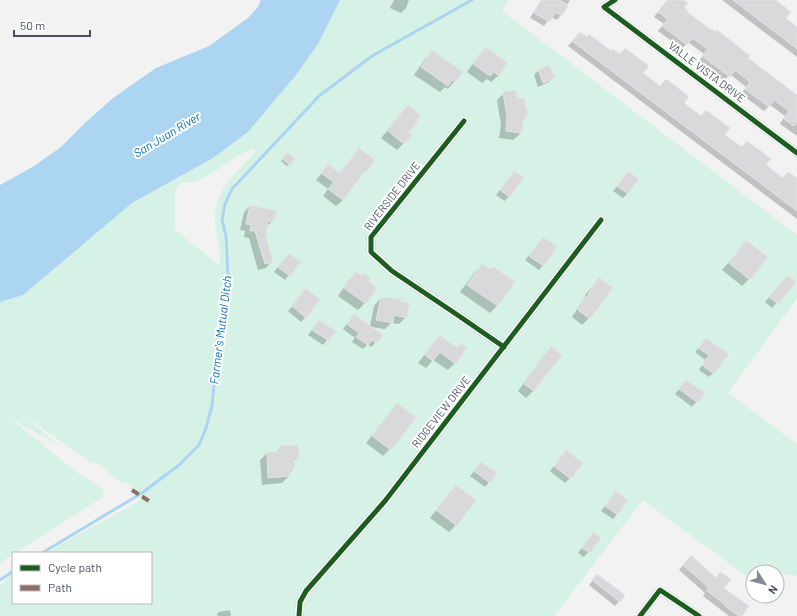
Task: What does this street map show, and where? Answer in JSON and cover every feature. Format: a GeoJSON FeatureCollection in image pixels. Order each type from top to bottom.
{"type":"FeatureCollection","features":[{"type":"Feature","properties":{"kind":"street","name":"VALLE VISTA DRIVE"},"geometry":{"type":"LineString","coordinates":[[615,0],[604,7],[797,153]]}},
{"type":"Feature","properties":{"kind":"street","name":"RIVERSIDE DRIVE"},"geometry":{"type":"LineString","coordinates":[[464,121],[371,237],[371,252],[392,271],[504,347]]}},
{"type":"Feature","properties":{"kind":"street","name":"RIDGEVIEW DRIVE"},"geometry":{"type":"LineString","coordinates":[[299,616],[300,602],[306,591],[385,501],[602,220]]}},
{"type":"Feature","properties":{"kind":"street"},"geometry":{"type":"LineString","coordinates":[[640,616],[660,590],[699,616]]}},
{"type":"Feature","properties":{"kind":"green space"},"geometry":{"type":"Polygon","coordinates":[[[340,0],[509,0],[502,11],[797,235],[797,298],[728,393],[797,444],[797,576],[785,574],[785,564],[745,564],[745,575],[643,500],[554,616],[0,616],[0,587],[12,573],[12,604],[152,604],[152,552],[48,552],[144,498],[130,484],[119,481],[99,464],[90,462],[24,415],[58,445],[10,418],[75,471],[104,490],[103,497],[17,552],[12,552],[12,555],[0,563],[0,302],[23,294],[132,203],[213,158],[248,132],[296,75],[318,44],[340,0]],[[252,149],[244,152],[202,179],[192,182],[181,182],[175,190],[175,230],[219,265],[220,252],[216,232],[216,207],[220,196],[231,178],[256,151],[252,149]]]}},
{"type":"Feature","properties":{"kind":"water","name":"San Juan River"},"geometry":{"type":"Polygon","coordinates":[[[261,0],[340,0],[318,44],[296,75],[248,132],[213,158],[132,203],[23,295],[0,302],[0,185],[34,166],[61,147],[113,98],[156,68],[209,46],[248,18],[258,7],[261,0]]]}},
{"type":"Feature","properties":{"kind":"building"},"geometry":{"type":"Polygon","coordinates":[[[541,0],[559,0],[568,5],[562,16],[555,12],[550,22],[534,13],[541,0]]]}},
{"type":"Feature","properties":{"kind":"building"},"geometry":{"type":"Polygon","coordinates":[[[667,0],[683,0],[688,3],[684,8],[688,10],[687,12],[711,30],[712,29],[716,32],[717,30],[750,56],[748,58],[797,95],[797,122],[794,126],[784,119],[789,111],[774,100],[769,107],[745,89],[750,82],[735,70],[730,77],[702,56],[708,49],[692,38],[687,45],[662,26],[668,19],[658,12],[667,0]]]}},
{"type":"Feature","properties":{"kind":"building"},"geometry":{"type":"Polygon","coordinates":[[[733,0],[776,0],[791,12],[786,18],[797,27],[797,49],[733,0]]]}},
{"type":"Feature","properties":{"kind":"building"},"geometry":{"type":"Polygon","coordinates":[[[580,32],[587,37],[589,34],[611,51],[612,49],[620,54],[625,48],[649,66],[643,73],[660,86],[666,79],[689,97],[684,103],[701,116],[706,110],[730,128],[725,135],[742,147],[747,141],[762,152],[771,159],[766,165],[783,178],[788,172],[797,178],[797,211],[572,41],[580,32]]]}},
{"type":"Feature","properties":{"kind":"building"},"geometry":{"type":"Polygon","coordinates":[[[486,47],[508,63],[499,76],[494,72],[490,76],[473,64],[486,47]]]}},
{"type":"Feature","properties":{"kind":"building"},"geometry":{"type":"Polygon","coordinates":[[[432,50],[463,72],[456,82],[452,80],[448,86],[421,67],[432,50]]]}},
{"type":"Feature","properties":{"kind":"building"},"geometry":{"type":"Polygon","coordinates":[[[549,65],[555,78],[543,83],[538,70],[549,65]]]}},
{"type":"Feature","properties":{"kind":"building"},"geometry":{"type":"Polygon","coordinates":[[[516,90],[517,99],[524,98],[528,116],[524,117],[521,133],[506,131],[507,117],[503,92],[516,90]]]}},
{"type":"Feature","properties":{"kind":"building"},"geometry":{"type":"Polygon","coordinates":[[[408,105],[421,116],[409,132],[412,135],[404,144],[387,130],[408,105]]]}},
{"type":"Feature","properties":{"kind":"building"},"geometry":{"type":"Polygon","coordinates":[[[359,148],[375,160],[367,172],[365,171],[343,200],[328,189],[334,182],[321,173],[328,164],[340,173],[359,148]]]}},
{"type":"Feature","properties":{"kind":"building"},"geometry":{"type":"Polygon","coordinates":[[[287,152],[295,158],[290,165],[282,159],[287,152]]]}},
{"type":"Feature","properties":{"kind":"building"},"geometry":{"type":"Polygon","coordinates":[[[514,171],[524,177],[510,197],[500,190],[514,171]]]}},
{"type":"Feature","properties":{"kind":"building"},"geometry":{"type":"Polygon","coordinates":[[[628,171],[639,179],[628,194],[617,186],[628,171]]]}},
{"type":"Feature","properties":{"kind":"building"},"geometry":{"type":"Polygon","coordinates":[[[250,205],[277,211],[275,220],[272,220],[272,222],[268,221],[266,235],[273,262],[265,264],[255,231],[250,231],[251,225],[246,224],[250,205]]]}},
{"type":"Feature","properties":{"kind":"building"},"geometry":{"type":"Polygon","coordinates":[[[543,237],[557,247],[544,266],[529,256],[543,237]]]}},
{"type":"Feature","properties":{"kind":"building"},"geometry":{"type":"Polygon","coordinates":[[[746,240],[768,257],[750,280],[729,263],[746,240]]]}},
{"type":"Feature","properties":{"kind":"building"},"geometry":{"type":"Polygon","coordinates":[[[289,253],[301,262],[290,276],[278,267],[289,253]]]}},
{"type":"Feature","properties":{"kind":"building"},"geometry":{"type":"Polygon","coordinates":[[[482,264],[490,269],[493,266],[515,282],[498,306],[467,285],[482,264]]]}},
{"type":"Feature","properties":{"kind":"building"},"geometry":{"type":"Polygon","coordinates":[[[356,272],[362,276],[364,273],[371,279],[369,281],[377,288],[366,304],[344,288],[356,272]]]}},
{"type":"Feature","properties":{"kind":"building"},"geometry":{"type":"Polygon","coordinates":[[[788,275],[796,282],[778,304],[769,297],[788,275]]]}},
{"type":"Feature","properties":{"kind":"building"},"geometry":{"type":"Polygon","coordinates":[[[599,277],[613,288],[590,319],[578,310],[599,277]]]}},
{"type":"Feature","properties":{"kind":"building"},"geometry":{"type":"Polygon","coordinates":[[[306,288],[320,300],[306,318],[292,306],[306,288]]]}},
{"type":"Feature","properties":{"kind":"building"},"geometry":{"type":"Polygon","coordinates":[[[381,297],[401,299],[400,301],[410,303],[407,318],[394,315],[393,323],[376,320],[381,297]]]}},
{"type":"Feature","properties":{"kind":"building"},"geometry":{"type":"Polygon","coordinates":[[[354,314],[383,335],[377,343],[372,340],[368,345],[356,337],[359,333],[347,324],[354,314]]]}},
{"type":"Feature","properties":{"kind":"building"},"geometry":{"type":"Polygon","coordinates":[[[319,320],[336,331],[329,341],[312,330],[319,320]]]}},
{"type":"Feature","properties":{"kind":"building"},"geometry":{"type":"Polygon","coordinates":[[[440,335],[457,348],[461,344],[467,348],[456,364],[440,352],[433,361],[425,355],[440,335]]]}},
{"type":"Feature","properties":{"kind":"building"},"geometry":{"type":"Polygon","coordinates":[[[706,338],[729,354],[714,374],[702,365],[709,355],[698,348],[706,338]]]}},
{"type":"Feature","properties":{"kind":"building"},"geometry":{"type":"Polygon","coordinates":[[[551,346],[562,355],[534,391],[524,384],[551,346]]]}},
{"type":"Feature","properties":{"kind":"building"},"geometry":{"type":"Polygon","coordinates":[[[686,380],[705,393],[698,403],[679,389],[686,380]]]}},
{"type":"Feature","properties":{"kind":"building"},"geometry":{"type":"Polygon","coordinates":[[[397,403],[416,418],[391,450],[372,436],[397,403]]]}},
{"type":"Feature","properties":{"kind":"building"},"geometry":{"type":"Polygon","coordinates":[[[298,445],[299,457],[294,458],[295,468],[290,469],[290,476],[268,478],[267,452],[280,451],[280,446],[298,445]]]}},
{"type":"Feature","properties":{"kind":"building"},"geometry":{"type":"Polygon","coordinates":[[[566,450],[583,463],[571,479],[554,466],[566,450]]]}},
{"type":"Feature","properties":{"kind":"building"},"geometry":{"type":"Polygon","coordinates":[[[481,462],[497,473],[490,483],[474,471],[481,462]]]}},
{"type":"Feature","properties":{"kind":"building"},"geometry":{"type":"Polygon","coordinates":[[[456,485],[476,500],[457,526],[436,510],[456,485]]]}},
{"type":"Feature","properties":{"kind":"building"},"geometry":{"type":"Polygon","coordinates":[[[615,491],[628,500],[618,515],[605,506],[615,491]]]}},
{"type":"Feature","properties":{"kind":"building"},"geometry":{"type":"Polygon","coordinates":[[[593,532],[601,538],[590,553],[582,548],[593,532]]]}},
{"type":"Feature","properties":{"kind":"building"},"geometry":{"type":"Polygon","coordinates":[[[691,555],[716,578],[720,572],[731,579],[724,588],[749,606],[742,616],[739,616],[725,606],[726,605],[707,591],[709,588],[683,565],[691,555]]]}},
{"type":"Feature","properties":{"kind":"building"},"geometry":{"type":"Polygon","coordinates":[[[597,574],[625,595],[620,602],[592,580],[597,574]]]}},
{"type":"Feature","properties":{"kind":"waterway","name":"Farmer's Mutual Ditch"},"geometry":{"type":"LineString","coordinates":[[44,552],[142,493],[179,465],[199,445],[206,428],[212,406],[220,321],[228,277],[226,236],[222,220],[225,204],[232,189],[319,96],[372,56],[472,0]]}},
{"type":"Feature","properties":{"kind":"waterway","name":"Farmer's Mutual Ditch"},"geometry":{"type":"LineString","coordinates":[[0,580],[12,572]]}},
{"type":"Feature","properties":{"kind":"marked path"},"geometry":{"type":"LineString","coordinates":[[132,490],[149,501]]}},
{"type":"Feature","properties":{"kind":"cycle path"},"geometry":{"type":"LineString","coordinates":[[615,0],[604,7],[797,153]]}},
{"type":"Feature","properties":{"kind":"cycle path"},"geometry":{"type":"LineString","coordinates":[[464,121],[371,237],[371,252],[392,271],[504,347]]}},
{"type":"Feature","properties":{"kind":"cycle path"},"geometry":{"type":"LineString","coordinates":[[299,616],[300,602],[306,591],[385,501],[601,220]]}},
{"type":"Feature","properties":{"kind":"cycle path"},"geometry":{"type":"LineString","coordinates":[[640,616],[660,590],[699,616]]}}]}
